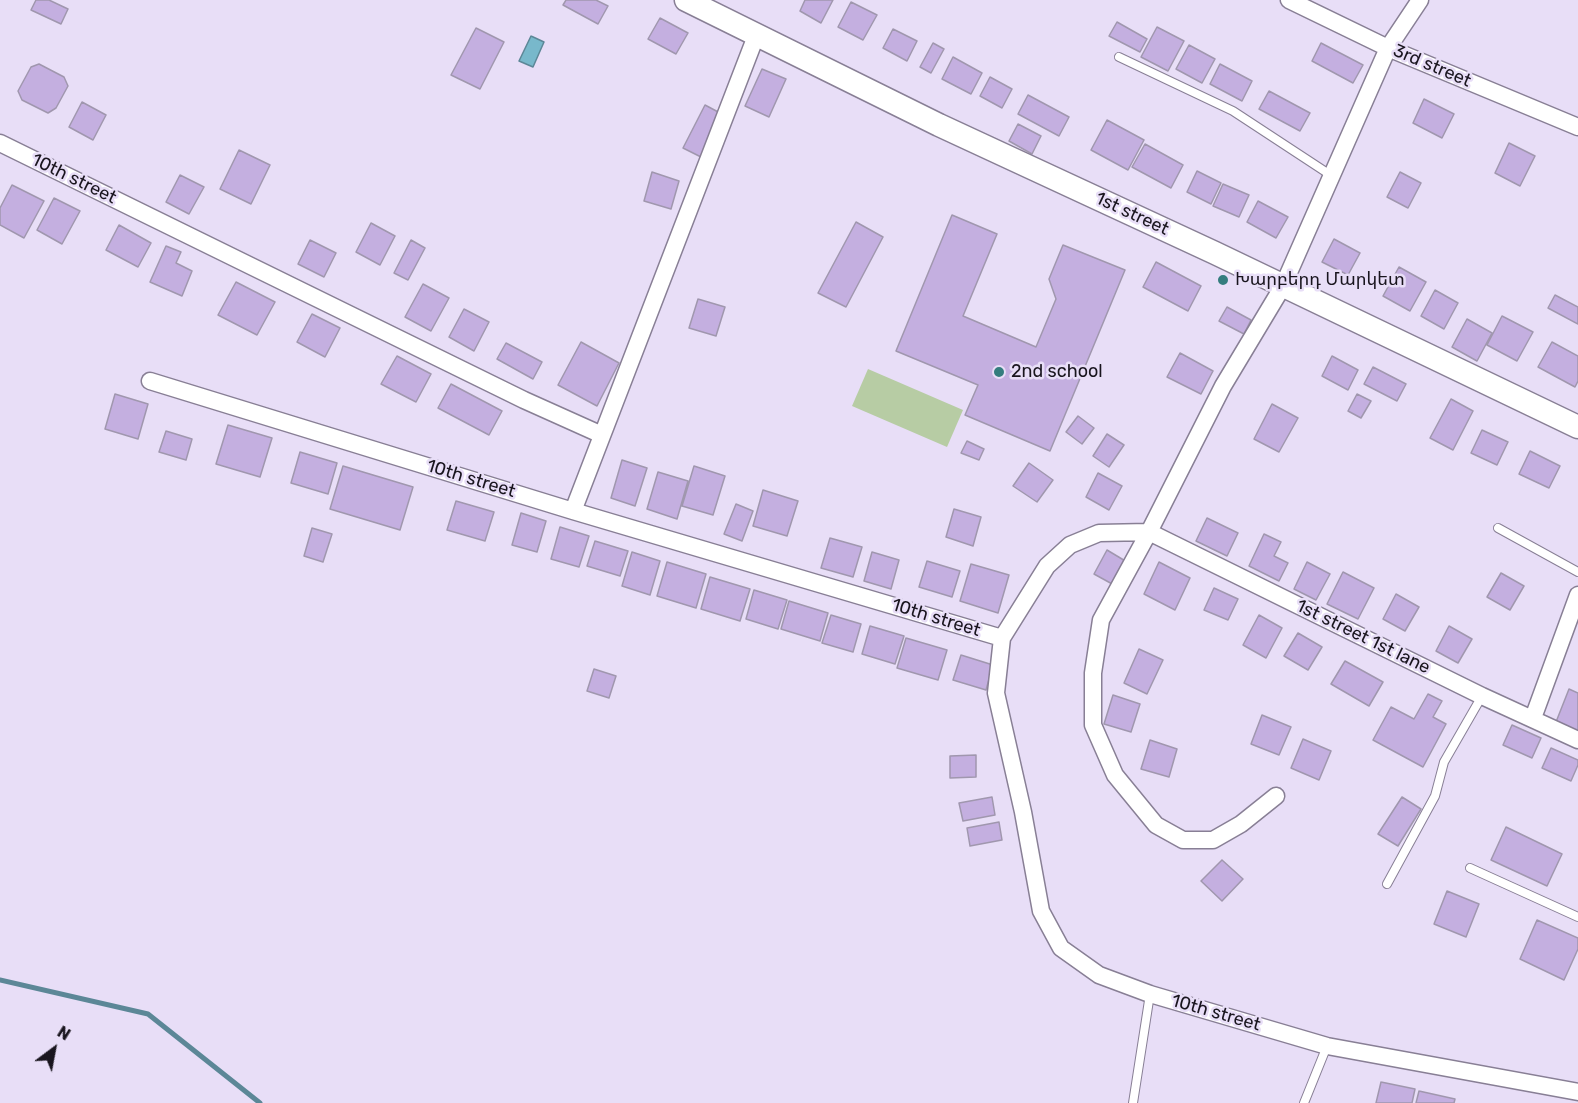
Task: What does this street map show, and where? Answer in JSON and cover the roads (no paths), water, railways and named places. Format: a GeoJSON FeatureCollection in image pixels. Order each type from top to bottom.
{"type":"FeatureCollection","features":[{"type":"Feature","properties":{"kind":"main road","name":"1st street"},"geometry":{"type":"LineString","coordinates":[[699,3],[756,36],[950,130],[1283,286],[1578,428]]}},
{"type":"Feature","properties":{"kind":"street","name":"3rd street"},"geometry":{"type":"LineString","coordinates":[[1289,0],[1388,48],[1578,127]]}},
{"type":"Feature","properties":{"kind":"street"},"geometry":{"type":"LineString","coordinates":[[1276,796],[1241,824],[1214,840],[1183,840],[1156,825],[1115,775],[1093,725],[1093,674],[1101,620],[1149,532],[1223,386],[1283,286],[1388,48],[1420,0]]}},
{"type":"Feature","properties":{"kind":"street"},"geometry":{"type":"LineString","coordinates":[[573,511],[756,36]]}},
{"type":"Feature","properties":{"kind":"street","name":"10th street"},"geometry":{"type":"LineString","coordinates":[[0,143],[524,400],[602,435]]}},
{"type":"Feature","properties":{"kind":"street","name":"10th street"},"geometry":{"type":"LineString","coordinates":[[150,381],[573,511],[1002,638],[996,693],[1023,812],[1041,911],[1061,948],[1100,975],[1150,994],[1327,1046],[1578,1092]]}},
{"type":"Feature","properties":{"kind":"street"},"geometry":{"type":"LineString","coordinates":[[1002,638],[1047,566],[1070,545],[1099,533],[1149,532]]}},
{"type":"Feature","properties":{"kind":"street","name":"1st street 1st lane"},"geometry":{"type":"LineString","coordinates":[[1149,532],[1482,696],[1578,740]]}},
{"type":"Feature","properties":{"kind":"street"},"geometry":{"type":"LineString","coordinates":[[1533,718],[1578,595]]}},
{"type":"Feature","properties":{"kind":"lane"},"geometry":{"type":"LineString","coordinates":[[1119,57],[1233,111],[1332,176]]}},
{"type":"Feature","properties":{"kind":"lane"},"geometry":{"type":"LineString","coordinates":[[1498,528],[1578,572]]}},
{"type":"Feature","properties":{"kind":"lane"},"geometry":{"type":"LineString","coordinates":[[1386,884],[1435,796],[1444,762],[1482,696]]}},
{"type":"Feature","properties":{"kind":"lane"},"geometry":{"type":"LineString","coordinates":[[1470,868],[1578,917]]}},
{"type":"Feature","properties":{"kind":"lane"},"geometry":{"type":"LineString","coordinates":[[1134,1103],[1150,994]]}},
{"type":"Feature","properties":{"kind":"lane"},"geometry":{"type":"LineString","coordinates":[[1304,1103],[1327,1046]]}},
{"type":"Feature","properties":{"kind":"water"},"geometry":{"type":"Polygon","coordinates":[[[531,36],[544,42],[533,67],[519,61],[531,36]]]}},
{"type":"Feature","properties":{"kind":"waterway"},"geometry":{"type":"LineString","coordinates":[[0,980],[148,1014],[260,1103]]}},
{"type":"Feature","properties":{"kind":"place","name":"Խարբերդ Մարկետ"},"geometry":{"type":"Point","coordinates":[1223,280]}},
{"type":"Feature","properties":{"kind":"place","name":"2nd school"},"geometry":{"type":"Point","coordinates":[999,372]}}]}
